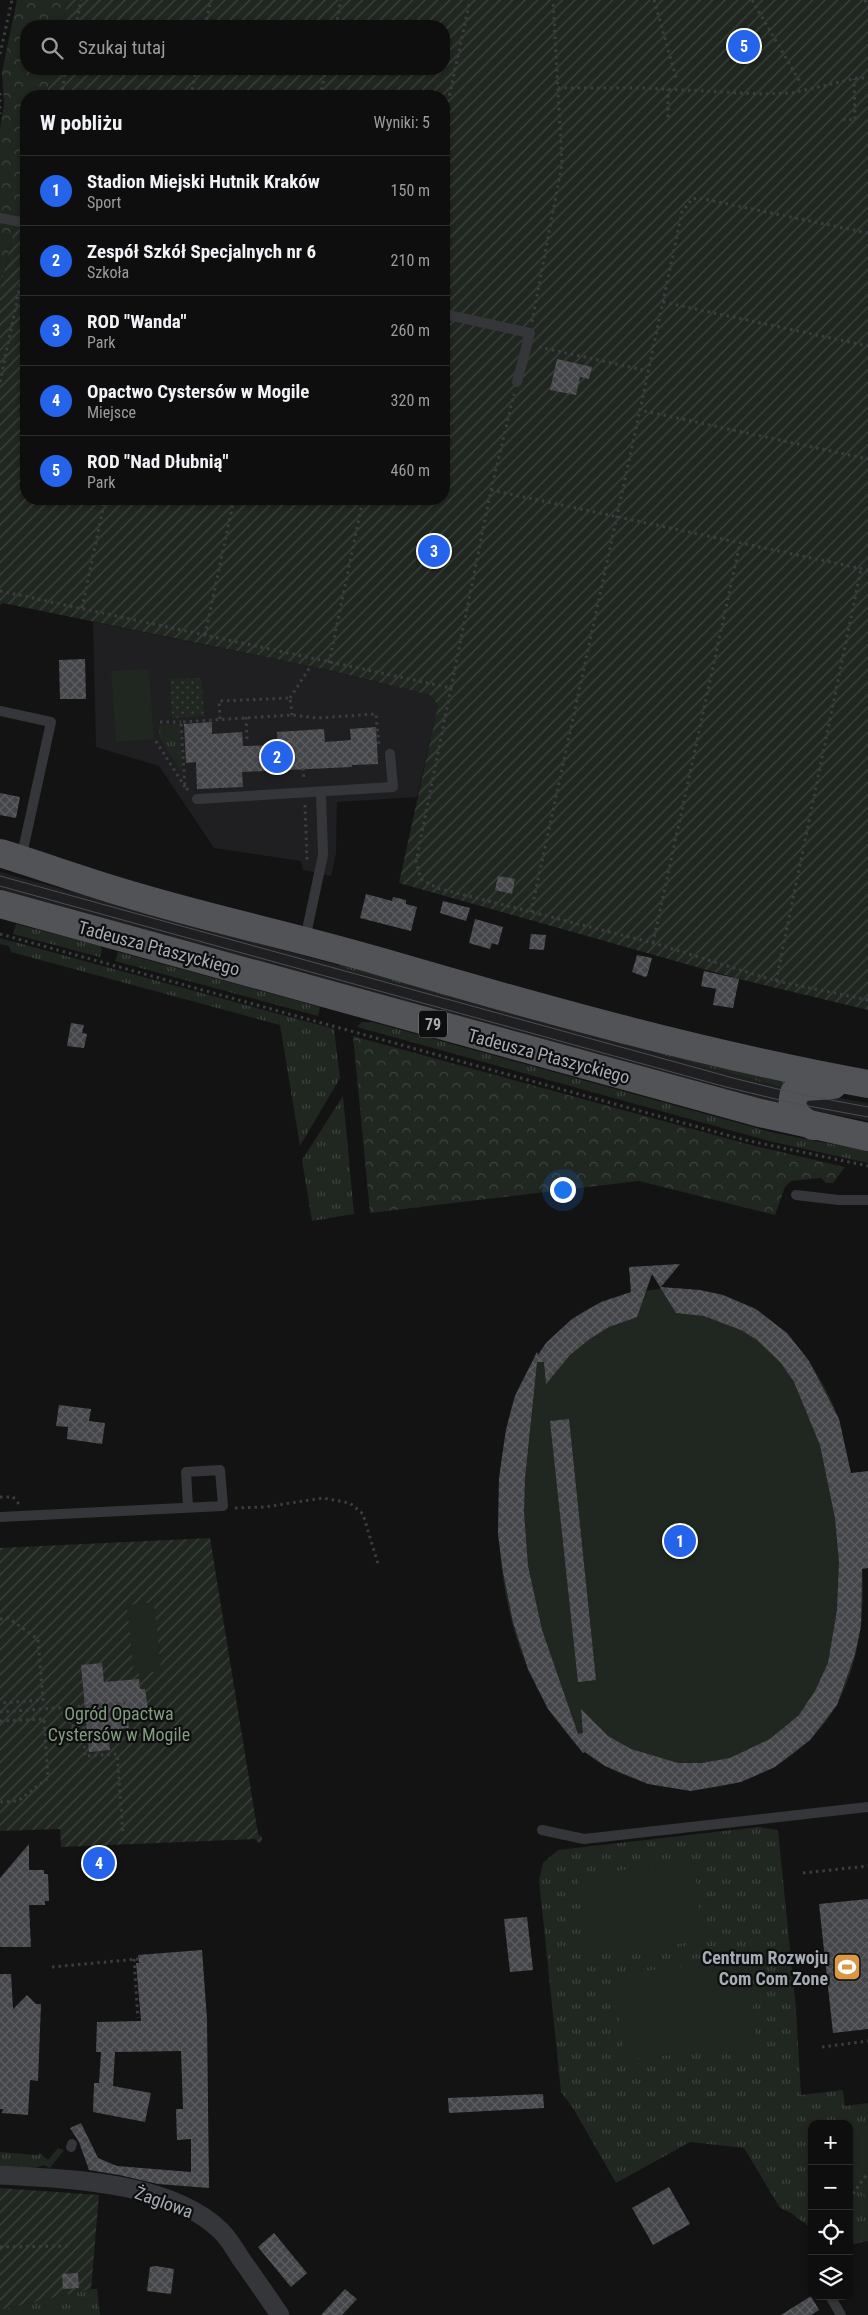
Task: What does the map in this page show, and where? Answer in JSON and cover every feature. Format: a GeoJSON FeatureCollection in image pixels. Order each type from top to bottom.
{"type":"FeatureCollection","features":[{"type":"Feature","properties":{"kind":"main road"},"geometry":{"type":"LineString","coordinates":[[11,856],[138,897],[651,1037],[868,1084]]}},
{"type":"Feature","properties":{"kind":"main road","name":"Tadeusza Ptaszyckiego"},"geometry":{"type":"LineString","coordinates":[[0,904],[598,1069],[813,1126],[868,1137]]}},
{"type":"Feature","properties":{"kind":"main road"},"geometry":{"type":"LineString","coordinates":[[813,1126],[801,1120],[794,1111],[793,1098],[797,1090],[810,1086],[868,1084]]}},
{"type":"Feature","properties":{"kind":"street","name":"Żaglowa"},"geometry":{"type":"LineString","coordinates":[[0,2175],[66,2178],[106,2184],[165,2198],[192,2210],[211,2222],[226,2236],[280,2315]]}},
{"type":"Feature","properties":{"kind":"lane"},"geometry":{"type":"LineString","coordinates":[[0,218],[20,222]]}},
{"type":"Feature","properties":{"kind":"lane"},"geometry":{"type":"LineString","coordinates":[[450,315],[530,333],[517,382]]}},
{"type":"Feature","properties":{"kind":"lane"},"geometry":{"type":"LineString","coordinates":[[0,711],[51,722],[11,856]]}},
{"type":"Feature","properties":{"kind":"lane"},"geometry":{"type":"LineString","coordinates":[[197,799],[393,787],[390,754]]}},
{"type":"Feature","properties":{"kind":"lane"},"geometry":{"type":"LineString","coordinates":[[304,942],[323,855],[321,792]]}},
{"type":"Feature","properties":{"kind":"lane"},"geometry":{"type":"LineString","coordinates":[[796,1195],[839,1200],[868,1200]]}},
{"type":"Feature","properties":{"kind":"lane"},"geometry":{"type":"LineString","coordinates":[[0,1517],[223,1506],[220,1470],[186,1472],[188,1507]]}},
{"type":"Feature","properties":{"kind":"lane"},"geometry":{"type":"LineString","coordinates":[[542,1830],[584,1839],[868,1807]]}},
{"type":"Feature","properties":{"kind":"lane"},"geometry":{"type":"LineString","coordinates":[[832,2300],[841,2315]]}},
{"type":"Feature","properties":{"kind":"path"},"geometry":{"type":"LineString","coordinates":[[0,54],[12,0]]}},
{"type":"Feature","properties":{"kind":"path"},"geometry":{"type":"LineString","coordinates":[[77,20],[81,0]]}},
{"type":"Feature","properties":{"kind":"path"},"geometry":{"type":"LineString","coordinates":[[206,20],[211,0]]}},
{"type":"Feature","properties":{"kind":"path"},"geometry":{"type":"LineString","coordinates":[[337,20],[341,0]]}},
{"type":"Feature","properties":{"kind":"path"},"geometry":{"type":"LineString","coordinates":[[450,93],[470,0]]}},
{"type":"Feature","properties":{"kind":"path"},"geometry":{"type":"LineString","coordinates":[[530,333],[562,164],[553,0]]}},
{"type":"Feature","properties":{"kind":"path"},"geometry":{"type":"LineString","coordinates":[[654,0],[677,81]]}},
{"type":"Feature","properties":{"kind":"path"},"geometry":{"type":"LineString","coordinates":[[752,0],[800,82]]}},
{"type":"Feature","properties":{"kind":"path"},"geometry":{"type":"LineString","coordinates":[[865,0],[868,7]]}},
{"type":"Feature","properties":{"kind":"path"},"geometry":{"type":"LineString","coordinates":[[61,90],[65,75]]}},
{"type":"Feature","properties":{"kind":"path"},"geometry":{"type":"LineString","coordinates":[[191,90],[195,75]]}},
{"type":"Feature","properties":{"kind":"path"},"geometry":{"type":"LineString","coordinates":[[321,90],[325,75]]}},
{"type":"Feature","properties":{"kind":"path"},"geometry":{"type":"LineString","coordinates":[[558,88],[792,93],[854,79],[868,78]]}},
{"type":"Feature","properties":{"kind":"path"},"geometry":{"type":"LineString","coordinates":[[843,119],[855,120],[854,79]]}},
{"type":"Feature","properties":{"kind":"path"},"geometry":{"type":"LineString","coordinates":[[668,89],[668,117]]}},
{"type":"Feature","properties":{"kind":"path"},"geometry":{"type":"LineString","coordinates":[[0,93],[0,114]]}},
{"type":"Feature","properties":{"kind":"path"},"geometry":{"type":"LineString","coordinates":[[532,912],[682,212],[692,199],[699,198],[868,233]]}},
{"type":"Feature","properties":{"kind":"path"},"geometry":{"type":"LineString","coordinates":[[0,382],[20,286]]}},
{"type":"Feature","properties":{"kind":"path"},"geometry":{"type":"LineString","coordinates":[[663,302],[868,346]]}},
{"type":"Feature","properties":{"kind":"path"},"geometry":{"type":"LineString","coordinates":[[528,345],[648,371]]}},
{"type":"Feature","properties":{"kind":"path"},"geometry":{"type":"LineString","coordinates":[[517,382],[491,490],[416,862],[421,879],[437,888],[653,944],[776,981],[868,1000]]}},
{"type":"Feature","properties":{"kind":"path"},"geometry":{"type":"LineString","coordinates":[[640,410],[868,459]]}},
{"type":"Feature","properties":{"kind":"path"},"geometry":{"type":"LineString","coordinates":[[491,490],[868,570]]}},
{"type":"Feature","properties":{"kind":"path"},"geometry":{"type":"LineString","coordinates":[[82,608],[104,505]]}},
{"type":"Feature","properties":{"kind":"path"},"geometry":{"type":"LineString","coordinates":[[205,634],[233,505]]}},
{"type":"Feature","properties":{"kind":"path"},"geometry":{"type":"LineString","coordinates":[[329,663],[362,505]]}},
{"type":"Feature","properties":{"kind":"path"},"geometry":{"type":"LineString","coordinates":[[653,944],[740,543]]}},
{"type":"Feature","properties":{"kind":"path"},"geometry":{"type":"LineString","coordinates":[[776,981],[862,569]]}},
{"type":"Feature","properties":{"kind":"path"},"geometry":{"type":"LineString","coordinates":[[0,591],[451,688]]}},
{"type":"Feature","properties":{"kind":"path"},"geometry":{"type":"LineString","coordinates":[[292,715],[290,698],[310,667]]}},
{"type":"Feature","properties":{"kind":"path"},"geometry":{"type":"LineString","coordinates":[[220,719],[219,701],[290,698]]}},
{"type":"Feature","properties":{"kind":"path"},"geometry":{"type":"LineString","coordinates":[[160,722],[292,715],[316,718],[376,714],[380,755],[390,754]]}},
{"type":"Feature","properties":{"kind":"path"},"geometry":{"type":"LineString","coordinates":[[246,717],[247,739]]}},
{"type":"Feature","properties":{"kind":"path"},"geometry":{"type":"LineString","coordinates":[[181,722],[185,788]]}},
{"type":"Feature","properties":{"kind":"path"},"geometry":{"type":"LineString","coordinates":[[156,742],[185,788],[197,799]]}},
{"type":"Feature","properties":{"kind":"path"},"geometry":{"type":"LineString","coordinates":[[303,768],[308,871]]}},
{"type":"Feature","properties":{"kind":"path"},"geometry":{"type":"LineString","coordinates":[[0,934],[745,1140],[868,1166]]}},
{"type":"Feature","properties":{"kind":"path"},"geometry":{"type":"LineString","coordinates":[[223,1506],[231,1509],[265,1507],[323,1498],[350,1503],[361,1510],[363,1514],[378,1564]]}},
{"type":"Feature","properties":{"kind":"path"},"geometry":{"type":"LineString","coordinates":[[0,1619],[8,1618],[38,1639],[43,1700],[0,1703]]}},
{"type":"Feature","properties":{"kind":"path"},"geometry":{"type":"LineString","coordinates":[[0,1712],[126,1703]]}},
{"type":"Feature","properties":{"kind":"path"},"geometry":{"type":"LineString","coordinates":[[68,1708],[70,1726],[83,1725],[85,1756],[117,1754],[123,1833]]}},
{"type":"Feature","properties":{"kind":"path"},"geometry":{"type":"LineString","coordinates":[[0,1721],[44,1719],[48,1778],[18,1801],[0,1802]]}},
{"type":"Feature","properties":{"kind":"path"},"geometry":{"type":"LineString","coordinates":[[803,1873],[868,1866]]}},
{"type":"Feature","properties":{"kind":"path"},"geometry":{"type":"LineString","coordinates":[[52,1967],[136,1959],[138,2018]]}},
{"type":"Feature","properties":{"kind":"path"},"geometry":{"type":"LineString","coordinates":[[822,2047],[868,2041]]}},
{"type":"Feature","properties":{"kind":"path"},"geometry":{"type":"LineString","coordinates":[[853,2194],[868,2173]]}},
{"type":"Feature","properties":{"kind":"path"},"geometry":{"type":"LineString","coordinates":[[0,2247],[69,2246]]}},
{"type":"Feature","properties":{"kind":"shaded area"},"geometry":{"type":"Polygon","coordinates":[[[93,622],[329,670],[430,695],[438,705],[417,797],[337,802],[336,853],[331,876],[303,870],[301,861],[214,848],[159,766],[96,747],[93,622]]]}},
{"type":"Feature","properties":{"kind":"shaded area"},"geometry":{"type":"Polygon","coordinates":[[[0,872],[780,1087],[868,1103],[868,1121],[776,1103],[0,890],[0,872]]]}},
{"type":"Feature","properties":{"kind":"green space"},"geometry":{"type":"Polygon","coordinates":[[[17,0],[68,0],[63,20],[20,20],[20,75],[51,75],[47,90],[20,90],[20,205],[0,289],[0,128],[4,104],[2,72],[17,0]]]}},
{"type":"Feature","properties":{"kind":"green space"},"geometry":{"type":"Polygon","coordinates":[[[68,0],[868,0],[868,1010],[739,979],[399,883],[438,705],[430,695],[329,670],[3,603],[0,605],[0,289],[20,205],[20,505],[450,505],[450,90],[47,90],[51,75],[450,75],[450,20],[63,20],[68,0]]]}},
{"type":"Feature","properties":{"kind":"green space"},"geometry":{"type":"Polygon","coordinates":[[[149,669],[154,739],[116,742],[111,671],[149,669]]]}},
{"type":"Feature","properties":{"kind":"green space"},"geometry":{"type":"Polygon","coordinates":[[[201,678],[204,716],[172,718],[170,679],[201,678]]]}},
{"type":"Feature","properties":{"kind":"green space"},"geometry":{"type":"Polygon","coordinates":[[[180,724],[182,768],[180,770],[160,739],[159,725],[180,724]]]}},
{"type":"Feature","properties":{"kind":"green space"},"geometry":{"type":"Polygon","coordinates":[[[16,924],[100,946],[102,950],[100,957],[13,934],[16,924]]]}},
{"type":"Feature","properties":{"kind":"green space"},"geometry":{"type":"Polygon","coordinates":[[[0,938],[334,1029],[340,1078],[300,1146],[280,1025],[11,952],[9,946],[0,944],[0,938]]]}},
{"type":"Feature","properties":{"kind":"green space"},"geometry":{"type":"Polygon","coordinates":[[[118,952],[320,1007],[318,1016],[115,961],[118,952]]]}},
{"type":"Feature","properties":{"kind":"green space"},"geometry":{"type":"Polygon","coordinates":[[[340,960],[786,1078],[784,1088],[340,967],[340,960]]]}},
{"type":"Feature","properties":{"kind":"green space"},"geometry":{"type":"Polygon","coordinates":[[[362,1022],[372,1022],[775,1133],[868,1151],[868,1163],[769,1141],[357,1027],[362,1022]]]}},
{"type":"Feature","properties":{"kind":"green space"},"geometry":{"type":"Polygon","coordinates":[[[353,1036],[751,1145],[845,1167],[833,1183],[826,1183],[821,1178],[791,1181],[785,1187],[775,1215],[639,1181],[370,1213],[353,1036]]]}},
{"type":"Feature","properties":{"kind":"green space"},"geometry":{"type":"Polygon","coordinates":[[[343,1096],[354,1214],[312,1221],[302,1160],[343,1096]]]}},
{"type":"Feature","properties":{"kind":"green space"},"geometry":{"type":"Polygon","coordinates":[[[667,1288],[771,1326],[789,1336],[804,1354],[825,1387],[839,1420],[845,1448],[862,1565],[863,1589],[859,1638],[846,1686],[835,1708],[821,1728],[804,1745],[774,1767],[741,1781],[706,1788],[687,1789],[669,1787],[634,1779],[601,1763],[574,1742],[543,1699],[527,1667],[515,1633],[506,1598],[501,1562],[499,1490],[504,1440],[513,1401],[532,1363],[545,1345],[561,1329],[591,1307],[628,1294],[667,1288]]]}},
{"type":"Feature","properties":{"kind":"green space","name":"Ogród Opactwa Cystersów w Mogile"},"geometry":{"type":"Polygon","coordinates":[[[210,1538],[258,1834],[262,1837],[262,1840],[259,1843],[255,1839],[61,1847],[60,1829],[0,1831],[0,1548],[210,1538]]]}},
{"type":"Feature","properties":{"kind":"green space"},"geometry":{"type":"Polygon","coordinates":[[[154,1602],[161,1671],[134,1674],[127,1605],[154,1602]]]}},
{"type":"Feature","properties":{"kind":"green space"},"geometry":{"type":"Polygon","coordinates":[[[759,1827],[778,1830],[796,2009],[801,2095],[843,2090],[845,2106],[868,2103],[868,2241],[853,2244],[853,2120],[808,2120],[808,2226],[791,2213],[780,2208],[744,2148],[690,2142],[616,2183],[573,2108],[561,2092],[539,1880],[543,1863],[558,1850],[759,1827]]]}},
{"type":"Feature","properties":{"kind":"green space"},"geometry":{"type":"Polygon","coordinates":[[[694,1862],[703,1941],[586,1954],[578,1875],[694,1862]]]}},
{"type":"Feature","properties":{"kind":"green space"},"geometry":{"type":"Polygon","coordinates":[[[748,1960],[757,2046],[624,2060],[614,1974],[748,1960]]]}},
{"type":"Feature","properties":{"kind":"green space"},"geometry":{"type":"Polygon","coordinates":[[[848,2116],[853,2120],[844,2120],[848,2116]]]}},
{"type":"Feature","properties":{"kind":"green space"},"geometry":{"type":"Polygon","coordinates":[[[853,2120],[868,2133],[868,2198],[853,2185],[853,2120]]]}},
{"type":"Feature","properties":{"kind":"green space"},"geometry":{"type":"Polygon","coordinates":[[[58,2148],[64,2150],[50,2168],[44,2165],[20,2173],[0,2171],[0,2152],[37,2155],[40,2153],[48,2160],[58,2148]]]}},
{"type":"Feature","properties":{"kind":"green space"},"geometry":{"type":"Polygon","coordinates":[[[0,2188],[99,2195],[91,2289],[0,2310],[0,2188]]]}},
{"type":"Feature","properties":{"kind":"green space"},"geometry":{"type":"Polygon","coordinates":[[[97,2289],[100,2315],[0,2315],[0,2310],[97,2289]]]}},
{"type":"Feature","properties":{"kind":"building"},"geometry":{"type":"Polygon","coordinates":[[[557,359],[592,367],[589,379],[580,377],[576,395],[550,390],[557,359]]]}},
{"type":"Feature","properties":{"kind":"building"},"geometry":{"type":"Polygon","coordinates":[[[85,659],[86,699],[60,699],[59,660],[85,659]]]}},
{"type":"Feature","properties":{"kind":"building"},"geometry":{"type":"Polygon","coordinates":[[[212,722],[212,734],[242,732],[243,746],[278,745],[277,732],[324,729],[325,742],[351,740],[350,729],[376,727],[378,764],[242,772],[243,787],[197,789],[196,762],[186,763],[184,724],[212,722]]]}},
{"type":"Feature","properties":{"kind":"building"},"geometry":{"type":"Polygon","coordinates":[[[0,793],[20,797],[16,818],[0,815],[0,793]]]}},
{"type":"Feature","properties":{"kind":"building"},"geometry":{"type":"Polygon","coordinates":[[[498,876],[515,879],[512,894],[495,890],[498,876]]]}},
{"type":"Feature","properties":{"kind":"building"},"geometry":{"type":"Polygon","coordinates":[[[366,894],[392,901],[393,897],[406,900],[406,904],[417,907],[411,931],[360,918],[366,894]]]}},
{"type":"Feature","properties":{"kind":"building"},"geometry":{"type":"Polygon","coordinates":[[[443,901],[470,908],[466,921],[440,913],[443,901]]]}},
{"type":"Feature","properties":{"kind":"building"},"geometry":{"type":"Polygon","coordinates":[[[475,919],[503,927],[498,945],[492,943],[490,949],[469,943],[475,919]]]}},
{"type":"Feature","properties":{"kind":"building"},"geometry":{"type":"Polygon","coordinates":[[[531,934],[546,935],[544,950],[529,949],[531,934]]]}},
{"type":"Feature","properties":{"kind":"building"},"geometry":{"type":"Polygon","coordinates":[[[637,955],[652,958],[647,976],[645,977],[632,972],[637,955]]]}},
{"type":"Feature","properties":{"kind":"building"},"geometry":{"type":"Polygon","coordinates":[[[704,971],[739,979],[733,1008],[713,1005],[716,989],[701,986],[704,971]]]}},
{"type":"Feature","properties":{"kind":"building"},"geometry":{"type":"Polygon","coordinates":[[[71,1023],[84,1025],[82,1033],[87,1034],[84,1048],[67,1046],[71,1023]]]}},
{"type":"Feature","properties":{"kind":"building"},"geometry":{"type":"Polygon","coordinates":[[[680,1264],[661,1287],[700,1290],[723,1295],[756,1309],[787,1333],[809,1361],[839,1419],[851,1473],[868,1471],[868,1568],[862,1569],[861,1626],[855,1654],[837,1705],[810,1740],[775,1767],[741,1782],[691,1791],[648,1784],[605,1766],[585,1752],[583,1753],[548,1709],[528,1669],[513,1622],[498,1534],[499,1478],[506,1430],[515,1396],[537,1352],[538,1355],[546,1343],[572,1319],[601,1302],[631,1292],[629,1267],[680,1264]],[[652,1274],[637,1317],[609,1327],[591,1338],[570,1355],[546,1384],[544,1362],[537,1362],[525,1478],[524,1512],[528,1566],[542,1630],[578,1734],[583,1733],[581,1709],[608,1736],[631,1749],[678,1763],[702,1763],[730,1758],[770,1739],[799,1715],[815,1691],[828,1663],[837,1610],[839,1562],[835,1518],[820,1445],[794,1382],[781,1363],[757,1340],[741,1330],[704,1316],[676,1313],[652,1274]]]}},
{"type":"Feature","properties":{"kind":"building"},"geometry":{"type":"Polygon","coordinates":[[[59,1405],[91,1409],[89,1421],[105,1423],[102,1444],[67,1439],[68,1427],[56,1426],[59,1405]]]}},
{"type":"Feature","properties":{"kind":"building"},"geometry":{"type":"Polygon","coordinates":[[[569,1419],[596,1680],[578,1682],[550,1421],[569,1419]]]}},
{"type":"Feature","properties":{"kind":"building"},"geometry":{"type":"Polygon","coordinates":[[[102,1663],[104,1682],[139,1679],[140,1689],[145,1689],[149,1715],[128,1717],[129,1728],[108,1730],[110,1750],[89,1752],[81,1665],[102,1663]]]}},
{"type":"Feature","properties":{"kind":"building"},"geometry":{"type":"Polygon","coordinates":[[[29,1844],[29,1870],[44,1870],[44,1874],[48,1874],[49,1901],[45,1901],[45,1905],[29,1905],[31,1947],[0,1947],[0,1878],[29,1844]]]}},
{"type":"Feature","properties":{"kind":"building","name":"Centrum Rozwoju Com Com Zone"},"geometry":{"type":"Polygon","coordinates":[[[868,1899],[868,2029],[833,2033],[819,1904],[868,1899]]]}},
{"type":"Feature","properties":{"kind":"building"},"geometry":{"type":"Polygon","coordinates":[[[527,1917],[533,1970],[510,1972],[504,1919],[527,1917]]]}},
{"type":"Feature","properties":{"kind":"building"},"geometry":{"type":"Polygon","coordinates":[[[202,1950],[207,2019],[209,2188],[158,2184],[89,2170],[79,2142],[70,2128],[81,2123],[98,2158],[117,2166],[191,2172],[191,2139],[177,2140],[176,2109],[183,2109],[181,2051],[115,2052],[113,2086],[151,2093],[145,2122],[93,2112],[94,2083],[99,2083],[101,2052],[96,2052],[97,2022],[141,2021],[136,1963],[139,1963],[138,1955],[202,1950]]]}},
{"type":"Feature","properties":{"kind":"building"},"geometry":{"type":"Polygon","coordinates":[[[0,1974],[11,1974],[13,2009],[27,1995],[36,2004],[41,2004],[38,2081],[30,2080],[28,2115],[2,2113],[3,2109],[0,2109],[0,1974]]]}},
{"type":"Feature","properties":{"kind":"building"},"geometry":{"type":"Polygon","coordinates":[[[543,2094],[544,2108],[449,2113],[448,2098],[543,2094]]]}},
{"type":"Feature","properties":{"kind":"building"},"geometry":{"type":"Polygon","coordinates":[[[669,2187],[690,2224],[653,2245],[632,2208],[669,2187]]]}},
{"type":"Feature","properties":{"kind":"building"},"geometry":{"type":"Polygon","coordinates":[[[274,2233],[307,2273],[291,2287],[258,2247],[274,2233]]]}},
{"type":"Feature","properties":{"kind":"building"},"geometry":{"type":"Polygon","coordinates":[[[150,2267],[174,2269],[171,2294],[147,2291],[150,2267]]]}},
{"type":"Feature","properties":{"kind":"building"},"geometry":{"type":"Polygon","coordinates":[[[78,2273],[79,2288],[63,2289],[62,2274],[78,2273]]]}},
{"type":"Feature","properties":{"kind":"building"},"geometry":{"type":"Polygon","coordinates":[[[345,2289],[357,2299],[342,2315],[321,2315],[345,2289]]]}},
{"type":"Feature","properties":{"kind":"building"},"geometry":{"type":"Polygon","coordinates":[[[808,2298],[808,2300],[813,2300],[819,2310],[811,2315],[781,2315],[808,2298]]]}},
{"type":"Feature","properties":{"kind":"tram line"},"geometry":{"type":"LineString","coordinates":[[0,876],[737,1079],[794,1093],[868,1107]]}},
{"type":"Feature","properties":{"kind":"tram line"},"geometry":{"type":"LineString","coordinates":[[0,886],[726,1087],[792,1103],[868,1117]]}},
{"type":"Feature","properties":{"kind":"place","name":"ROD \"Nad Dłubnią\""},"geometry":{"type":"Point","coordinates":[744,46]}},
{"type":"Feature","properties":{"kind":"place","name":"ROD \"Wanda\""},"geometry":{"type":"Point","coordinates":[434,551]}},
{"type":"Feature","properties":{"kind":"place","name":"Zespół Szkół Specjalnych nr 6"},"geometry":{"type":"Point","coordinates":[277,757]}},
{"type":"Feature","properties":{"kind":"place","name":"Stadion Miejski Hutnik Kraków"},"geometry":{"type":"Point","coordinates":[680,1541]}},
{"type":"Feature","properties":{"kind":"place","name":"Opactwo Cystersów w Mogile"},"geometry":{"type":"Point","coordinates":[99,1863]}},
{"type":"Feature","properties":{"kind":"place","name":"Centrum Rozwoju Com Com Zone"},"geometry":{"type":"Point","coordinates":[847,1967]}}]}
